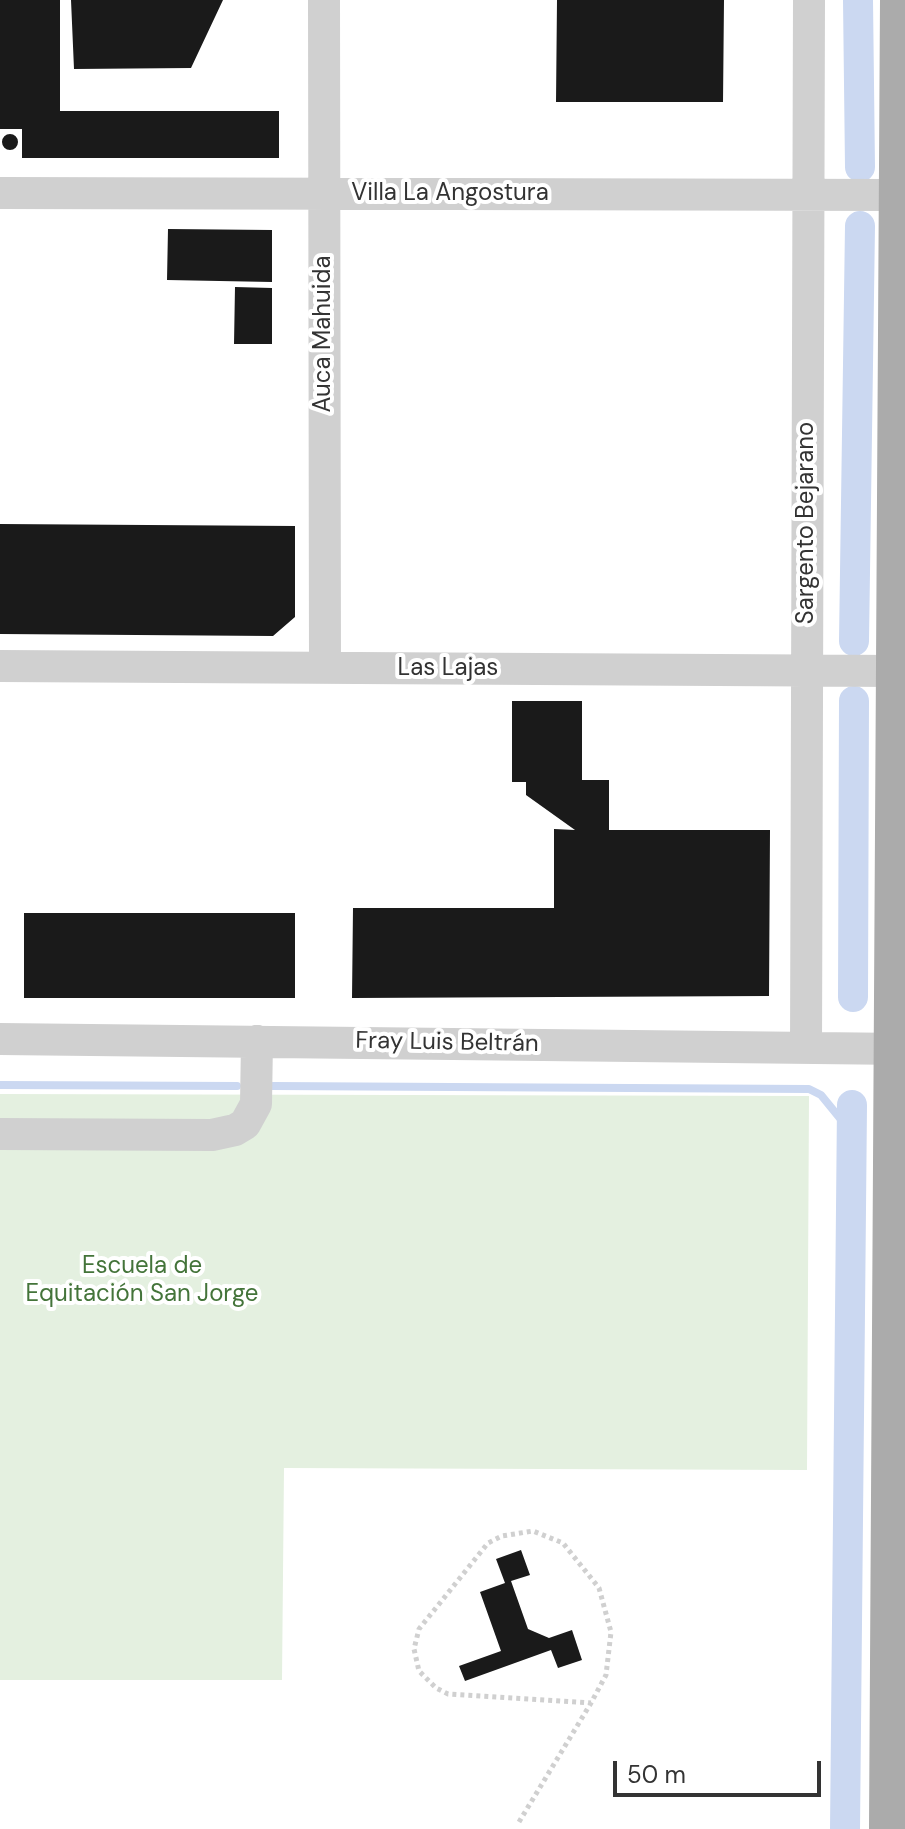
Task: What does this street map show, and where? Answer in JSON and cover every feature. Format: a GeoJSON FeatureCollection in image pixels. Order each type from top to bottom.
{"type":"FeatureCollection","features":[{"type":"Feature","properties":{"kind":"main road"},"geometry":{"type":"LineString","coordinates":[[889,1829],[900,1048],[896,671],[900,0]]}},
{"type":"Feature","properties":{"kind":"street","name":"Auca Mahuida"},"geometry":{"type":"LineString","coordinates":[[324,0],[325,668]]}},
{"type":"Feature","properties":{"kind":"street","name":"Sargento Bejarano"},"geometry":{"type":"LineString","coordinates":[[806,1046],[809,0]]}},
{"type":"Feature","properties":{"kind":"street","name":"Villa La Angostura"},"geometry":{"type":"LineString","coordinates":[[0,193],[899,195]]}},
{"type":"Feature","properties":{"kind":"street","name":"Las Lajas"},"geometry":{"type":"LineString","coordinates":[[0,666],[896,671]]}},
{"type":"Feature","properties":{"kind":"street","name":"Fray Luis Beltrán"},"geometry":{"type":"LineString","coordinates":[[0,1039],[900,1048]]}},
{"type":"Feature","properties":{"kind":"street"},"geometry":{"type":"LineString","coordinates":[[0,1134],[212,1135],[235,1130],[245,1124],[256,1104],[257,1041]]}},
{"type":"Feature","properties":{"kind":"path"},"geometry":{"type":"LineString","coordinates":[[519,1822],[591,1703],[606,1675],[611,1654],[607,1607],[599,1588],[578,1557],[548,1534],[519,1532],[488,1543],[419,1629],[414,1649],[419,1671],[436,1688],[448,1694],[591,1703]]}},
{"type":"Feature","properties":{"kind":"green space","name":"Escuela de Equitación San Jorge"},"geometry":{"type":"Polygon","coordinates":[[[0,1094],[809,1096],[807,1470],[284,1468],[282,1680],[0,1680],[0,1094]]]}},
{"type":"Feature","properties":{"kind":"building"},"geometry":{"type":"Polygon","coordinates":[[[0,0],[60,0],[60,111],[279,111],[279,158],[22,158],[22,129],[0,129],[0,0]]]}},
{"type":"Feature","properties":{"kind":"building"},"geometry":{"type":"Polygon","coordinates":[[[71,0],[223,0],[191,68],[74,69],[71,0]]]}},
{"type":"Feature","properties":{"kind":"building"},"geometry":{"type":"Polygon","coordinates":[[[557,0],[724,0],[723,102],[556,102],[557,0]]]}},
{"type":"Feature","properties":{"kind":"building"},"geometry":{"type":"Polygon","coordinates":[[[7,134],[13,134],[18,142],[16,148],[7,150],[2,145],[2,139],[7,134]]]}},
{"type":"Feature","properties":{"kind":"building"},"geometry":{"type":"Polygon","coordinates":[[[168,229],[272,230],[272,282],[167,280],[168,229]]]}},
{"type":"Feature","properties":{"kind":"building"},"geometry":{"type":"Polygon","coordinates":[[[235,287],[272,288],[272,344],[234,344],[235,287]]]}},
{"type":"Feature","properties":{"kind":"building"},"geometry":{"type":"Polygon","coordinates":[[[0,524],[295,526],[295,617],[273,636],[0,634],[0,524]]]}},
{"type":"Feature","properties":{"kind":"building"},"geometry":{"type":"Polygon","coordinates":[[[512,701],[582,701],[582,780],[609,780],[609,830],[770,830],[769,996],[352,998],[353,908],[554,908],[554,829],[575,830],[526,795],[526,782],[512,782],[512,701]]]}},
{"type":"Feature","properties":{"kind":"building"},"geometry":{"type":"Polygon","coordinates":[[[24,913],[295,913],[295,998],[24,998],[24,913]]]}},
{"type":"Feature","properties":{"kind":"building"},"geometry":{"type":"Polygon","coordinates":[[[521,1550],[530,1575],[511,1581],[528,1629],[549,1638],[572,1630],[582,1660],[558,1668],[551,1650],[465,1681],[459,1666],[501,1651],[480,1592],[505,1583],[496,1559],[521,1550]]]}},
{"type":"Feature","properties":{"kind":"waterway"},"geometry":{"type":"LineString","coordinates":[[858,0],[860,167]]}},
{"type":"Feature","properties":{"kind":"waterway"},"geometry":{"type":"LineString","coordinates":[[854,641],[860,226]]}},
{"type":"Feature","properties":{"kind":"waterway"},"geometry":{"type":"LineString","coordinates":[[853,997],[854,701]]}},
{"type":"Feature","properties":{"kind":"waterway"},"geometry":{"type":"LineString","coordinates":[[0,1085],[237,1086]]}},
{"type":"Feature","properties":{"kind":"waterway"},"geometry":{"type":"LineString","coordinates":[[273,1086],[809,1089],[821,1095],[852,1133]]}},
{"type":"Feature","properties":{"kind":"waterway"},"geometry":{"type":"LineString","coordinates":[[845,1829],[852,1105]]}}]}
